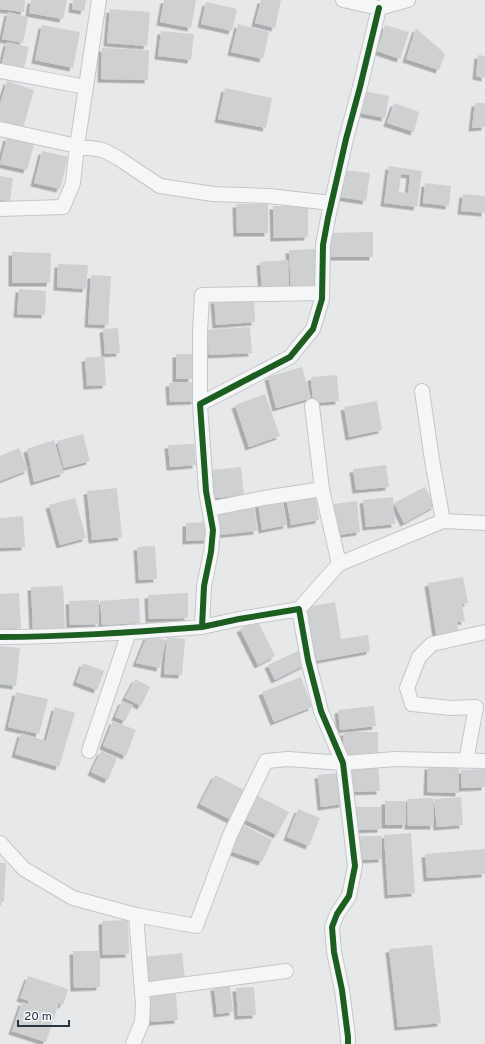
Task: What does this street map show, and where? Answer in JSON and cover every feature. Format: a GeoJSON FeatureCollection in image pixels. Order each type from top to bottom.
{"type":"FeatureCollection","features":[{"type":"Feature","properties":{"kind":"street"},"geometry":{"type":"LineString","coordinates":[[0,209],[63,207],[73,183],[77,146],[99,0]]}},
{"type":"Feature","properties":{"kind":"street"},"geometry":{"type":"LineString","coordinates":[[343,0],[379,8],[408,0]]}},
{"type":"Feature","properties":{"kind":"street"},"geometry":{"type":"LineString","coordinates":[[200,404],[290,357],[313,329],[322,299],[323,245],[331,202],[379,8]]}},
{"type":"Feature","properties":{"kind":"street"},"geometry":{"type":"LineString","coordinates":[[0,71],[86,87]]}},
{"type":"Feature","properties":{"kind":"street"},"geometry":{"type":"LineString","coordinates":[[0,129],[77,146],[104,150],[160,186],[212,194],[269,196],[331,202]]}},
{"type":"Feature","properties":{"kind":"street"},"geometry":{"type":"LineString","coordinates":[[202,626],[204,586],[211,552],[213,530],[206,491],[200,404],[200,332],[202,295],[322,293]]}},
{"type":"Feature","properties":{"kind":"street"},"geometry":{"type":"LineString","coordinates":[[422,391],[432,460],[444,521]]}},
{"type":"Feature","properties":{"kind":"street"},"geometry":{"type":"LineString","coordinates":[[312,406],[322,489],[339,564]]}},
{"type":"Feature","properties":{"kind":"street"},"geometry":{"type":"LineString","coordinates":[[210,510],[264,498],[322,489]]}},
{"type":"Feature","properties":{"kind":"street"},"geometry":{"type":"LineString","coordinates":[[0,637],[31,637],[129,632],[202,626],[299,609],[339,564],[444,521],[485,523]]}},
{"type":"Feature","properties":{"kind":"street"},"geometry":{"type":"LineString","coordinates":[[299,609],[308,660],[321,711],[343,763],[354,866],[349,896],[332,927],[334,952],[342,990],[348,1044]]}},
{"type":"Feature","properties":{"kind":"street"},"geometry":{"type":"LineString","coordinates":[[89,751],[129,632]]}},
{"type":"Feature","properties":{"kind":"street"},"geometry":{"type":"LineString","coordinates":[[466,761],[476,707],[451,708],[412,704],[407,688],[419,657],[432,644],[485,632]]}},
{"type":"Feature","properties":{"kind":"street"},"geometry":{"type":"LineString","coordinates":[[0,843],[24,869],[73,898],[136,915],[196,926],[230,835],[266,761],[288,759],[343,763],[396,759],[485,761]]}},
{"type":"Feature","properties":{"kind":"street"},"geometry":{"type":"LineString","coordinates":[[133,1044],[142,1022],[142,990],[136,915]]}},
{"type":"Feature","properties":{"kind":"street"},"geometry":{"type":"LineString","coordinates":[[142,990],[286,971]]}},
{"type":"Feature","properties":{"kind":"building"},"geometry":{"type":"Polygon","coordinates":[[[0,0],[25,0],[24,12],[0,9],[0,0]]]}},
{"type":"Feature","properties":{"kind":"building"},"geometry":{"type":"Polygon","coordinates":[[[31,0],[67,0],[63,19],[29,13],[31,0]]]}},
{"type":"Feature","properties":{"kind":"building"},"geometry":{"type":"Polygon","coordinates":[[[73,0],[86,0],[84,11],[72,9],[73,0]]]}},
{"type":"Feature","properties":{"kind":"building"},"geometry":{"type":"Polygon","coordinates":[[[164,0],[196,0],[191,28],[160,22],[164,0]]]}},
{"type":"Feature","properties":{"kind":"building"},"geometry":{"type":"Polygon","coordinates":[[[261,0],[281,0],[275,28],[255,23],[261,0]]]}},
{"type":"Feature","properties":{"kind":"building"},"geometry":{"type":"Polygon","coordinates":[[[206,2],[237,9],[232,31],[201,24],[206,2]]]}},
{"type":"Feature","properties":{"kind":"building"},"geometry":{"type":"Polygon","coordinates":[[[110,9],[150,12],[147,46],[107,43],[110,9]]]}},
{"type":"Feature","properties":{"kind":"building"},"geometry":{"type":"Polygon","coordinates":[[[8,12],[28,17],[23,43],[2,39],[8,12]]]}},
{"type":"Feature","properties":{"kind":"building"},"geometry":{"type":"Polygon","coordinates":[[[238,24],[269,32],[263,59],[231,52],[238,24]]]}},
{"type":"Feature","properties":{"kind":"building"},"geometry":{"type":"Polygon","coordinates":[[[42,25],[80,32],[73,68],[35,60],[42,25]]]}},
{"type":"Feature","properties":{"kind":"building"},"geometry":{"type":"Polygon","coordinates":[[[385,25],[409,32],[400,59],[377,51],[385,25]]]}},
{"type":"Feature","properties":{"kind":"building"},"geometry":{"type":"Polygon","coordinates":[[[416,28],[445,54],[439,70],[406,59],[416,28]]]}},
{"type":"Feature","properties":{"kind":"building"},"geometry":{"type":"Polygon","coordinates":[[[161,31],[194,34],[191,60],[158,56],[161,31]]]}},
{"type":"Feature","properties":{"kind":"building"},"geometry":{"type":"Polygon","coordinates":[[[7,42],[29,47],[23,72],[1,67],[7,42]]]}},
{"type":"Feature","properties":{"kind":"building"},"geometry":{"type":"Polygon","coordinates":[[[102,48],[149,50],[148,80],[101,79],[102,48]]]}},
{"type":"Feature","properties":{"kind":"building"},"geometry":{"type":"Polygon","coordinates":[[[478,55],[485,56],[485,78],[476,76],[478,55]]]}},
{"type":"Feature","properties":{"kind":"building"},"geometry":{"type":"Polygon","coordinates":[[[7,81],[34,90],[23,128],[0,122],[0,104],[7,81]]]}},
{"type":"Feature","properties":{"kind":"building"},"geometry":{"type":"Polygon","coordinates":[[[225,88],[272,98],[266,128],[218,119],[225,88]]]}},
{"type":"Feature","properties":{"kind":"building"},"geometry":{"type":"Polygon","coordinates":[[[363,91],[389,96],[385,118],[359,113],[363,91]]]}},
{"type":"Feature","properties":{"kind":"building"},"geometry":{"type":"Polygon","coordinates":[[[394,103],[419,112],[414,132],[387,123],[394,103]]]}},
{"type":"Feature","properties":{"kind":"building"},"geometry":{"type":"Polygon","coordinates":[[[475,103],[485,103],[485,127],[472,128],[475,103]]]}},
{"type":"Feature","properties":{"kind":"building"},"geometry":{"type":"Polygon","coordinates":[[[7,137],[34,144],[27,170],[0,164],[7,137]]]}},
{"type":"Feature","properties":{"kind":"building"},"geometry":{"type":"Polygon","coordinates":[[[42,151],[68,157],[60,189],[34,183],[42,151]]]}},
{"type":"Feature","properties":{"kind":"building"},"geometry":{"type":"Polygon","coordinates":[[[389,166],[422,171],[417,207],[384,203],[389,166]],[[401,174],[399,192],[408,193],[410,175],[401,174]]]}},
{"type":"Feature","properties":{"kind":"building"},"geometry":{"type":"Polygon","coordinates":[[[343,170],[370,173],[366,201],[339,197],[343,170]]]}},
{"type":"Feature","properties":{"kind":"building"},"geometry":{"type":"Polygon","coordinates":[[[0,176],[13,178],[10,201],[0,200],[0,176]]]}},
{"type":"Feature","properties":{"kind":"building"},"geometry":{"type":"Polygon","coordinates":[[[425,183],[451,186],[449,206],[423,203],[425,183]]]}},
{"type":"Feature","properties":{"kind":"building"},"geometry":{"type":"Polygon","coordinates":[[[463,194],[485,196],[485,213],[461,211],[463,194]]]}},
{"type":"Feature","properties":{"kind":"building"},"geometry":{"type":"Polygon","coordinates":[[[236,204],[268,204],[268,233],[237,233],[236,204]]]}},
{"type":"Feature","properties":{"kind":"building"},"geometry":{"type":"Polygon","coordinates":[[[273,206],[308,206],[308,237],[274,238],[273,206]]]}},
{"type":"Feature","properties":{"kind":"building"},"geometry":{"type":"Polygon","coordinates":[[[373,232],[373,257],[328,257],[327,233],[373,232]]]}},
{"type":"Feature","properties":{"kind":"building"},"geometry":{"type":"Polygon","coordinates":[[[319,249],[320,288],[291,290],[289,250],[319,249]]]}},
{"type":"Feature","properties":{"kind":"building"},"geometry":{"type":"Polygon","coordinates":[[[12,252],[51,253],[50,283],[12,283],[12,252]]]}},
{"type":"Feature","properties":{"kind":"building"},"geometry":{"type":"Polygon","coordinates":[[[288,260],[289,289],[262,291],[260,262],[288,260]]]}},
{"type":"Feature","properties":{"kind":"building"},"geometry":{"type":"Polygon","coordinates":[[[58,264],[88,265],[86,289],[57,287],[58,264]]]}},
{"type":"Feature","properties":{"kind":"building"},"geometry":{"type":"Polygon","coordinates":[[[91,275],[111,276],[108,325],[88,324],[91,275]]]}},
{"type":"Feature","properties":{"kind":"building"},"geometry":{"type":"Polygon","coordinates":[[[19,289],[46,291],[45,315],[17,314],[19,289]]]}},
{"type":"Feature","properties":{"kind":"building"},"geometry":{"type":"Polygon","coordinates":[[[254,298],[255,322],[216,325],[214,300],[254,298]]]}},
{"type":"Feature","properties":{"kind":"building"},"geometry":{"type":"Polygon","coordinates":[[[250,327],[252,353],[209,355],[207,330],[250,327]]]}},
{"type":"Feature","properties":{"kind":"building"},"geometry":{"type":"Polygon","coordinates":[[[118,328],[120,353],[105,354],[103,329],[118,328]]]}},
{"type":"Feature","properties":{"kind":"building"},"geometry":{"type":"Polygon","coordinates":[[[176,354],[192,354],[192,379],[176,379],[176,354]]]}},
{"type":"Feature","properties":{"kind":"building"},"geometry":{"type":"Polygon","coordinates":[[[104,356],[106,385],[87,386],[85,358],[104,356]]]}},
{"type":"Feature","properties":{"kind":"building"},"geometry":{"type":"Polygon","coordinates":[[[302,367],[311,398],[276,408],[268,377],[302,367]]]}},
{"type":"Feature","properties":{"kind":"building"},"geometry":{"type":"Polygon","coordinates":[[[337,375],[339,401],[313,403],[311,377],[337,375]]]}},
{"type":"Feature","properties":{"kind":"building"},"geometry":{"type":"Polygon","coordinates":[[[194,382],[195,401],[170,402],[169,383],[194,382]]]}},
{"type":"Feature","properties":{"kind":"building"},"geometry":{"type":"Polygon","coordinates":[[[265,394],[280,436],[249,447],[235,405],[265,394]]]}},
{"type":"Feature","properties":{"kind":"building"},"geometry":{"type":"Polygon","coordinates":[[[377,401],[382,430],[349,437],[344,407],[377,401]]]}},
{"type":"Feature","properties":{"kind":"building"},"geometry":{"type":"Polygon","coordinates":[[[83,434],[90,461],[64,468],[57,441],[83,434]]]}},
{"type":"Feature","properties":{"kind":"building"},"geometry":{"type":"Polygon","coordinates":[[[54,440],[64,473],[34,482],[27,449],[54,440]]]}},
{"type":"Feature","properties":{"kind":"building"},"geometry":{"type":"Polygon","coordinates":[[[194,444],[196,465],[170,467],[168,445],[194,444]]]}},
{"type":"Feature","properties":{"kind":"building"},"geometry":{"type":"Polygon","coordinates":[[[19,448],[28,470],[0,481],[0,456],[19,448]]]}},
{"type":"Feature","properties":{"kind":"building"},"geometry":{"type":"Polygon","coordinates":[[[386,465],[389,487],[356,490],[353,469],[386,465]]]}},
{"type":"Feature","properties":{"kind":"building"},"geometry":{"type":"Polygon","coordinates":[[[241,467],[244,495],[215,498],[212,470],[241,467]]]}},
{"type":"Feature","properties":{"kind":"building"},"geometry":{"type":"Polygon","coordinates":[[[425,487],[435,506],[404,523],[394,503],[425,487]]]}},
{"type":"Feature","properties":{"kind":"building"},"geometry":{"type":"Polygon","coordinates":[[[117,488],[122,537],[92,540],[87,491],[117,488]]]}},
{"type":"Feature","properties":{"kind":"building"},"geometry":{"type":"Polygon","coordinates":[[[315,492],[319,520],[291,525],[286,496],[315,492]]]}},
{"type":"Feature","properties":{"kind":"building"},"geometry":{"type":"Polygon","coordinates":[[[393,497],[395,524],[366,527],[363,500],[393,497]]]}},
{"type":"Feature","properties":{"kind":"building"},"geometry":{"type":"Polygon","coordinates":[[[75,498],[86,538],[60,545],[49,505],[75,498]]]}},
{"type":"Feature","properties":{"kind":"building"},"geometry":{"type":"Polygon","coordinates":[[[282,498],[287,525],[262,530],[258,502],[282,498]]]}},
{"type":"Feature","properties":{"kind":"building"},"geometry":{"type":"Polygon","coordinates":[[[357,501],[360,532],[338,535],[334,504],[357,501]]]}},
{"type":"Feature","properties":{"kind":"building"},"geometry":{"type":"Polygon","coordinates":[[[254,505],[257,531],[218,535],[216,509],[254,505]]]}},
{"type":"Feature","properties":{"kind":"building"},"geometry":{"type":"Polygon","coordinates":[[[23,516],[25,547],[0,548],[0,518],[23,516]]]}},
{"type":"Feature","properties":{"kind":"building"},"geometry":{"type":"Polygon","coordinates":[[[208,522],[208,540],[186,541],[186,523],[208,522]]]}},
{"type":"Feature","properties":{"kind":"building"},"geometry":{"type":"Polygon","coordinates":[[[155,546],[157,579],[139,580],[137,547],[155,546]]]}},
{"type":"Feature","properties":{"kind":"building"},"geometry":{"type":"Polygon","coordinates":[[[463,577],[468,603],[462,604],[465,621],[457,622],[459,636],[437,640],[428,583],[463,577]]]}},
{"type":"Feature","properties":{"kind":"building"},"geometry":{"type":"Polygon","coordinates":[[[63,586],[65,629],[33,630],[31,587],[63,586]]]}},
{"type":"Feature","properties":{"kind":"building"},"geometry":{"type":"Polygon","coordinates":[[[19,593],[21,628],[0,629],[0,594],[19,593]]]}},
{"type":"Feature","properties":{"kind":"building"},"geometry":{"type":"Polygon","coordinates":[[[188,593],[188,618],[149,619],[148,595],[188,593]]]}},
{"type":"Feature","properties":{"kind":"building"},"geometry":{"type":"Polygon","coordinates":[[[139,598],[140,623],[102,625],[100,601],[139,598]]]}},
{"type":"Feature","properties":{"kind":"building"},"geometry":{"type":"Polygon","coordinates":[[[99,600],[99,624],[70,625],[69,601],[99,600]]]}},
{"type":"Feature","properties":{"kind":"building"},"geometry":{"type":"Polygon","coordinates":[[[335,602],[341,639],[368,635],[370,651],[315,661],[306,607],[335,602]]]}},
{"type":"Feature","properties":{"kind":"building"},"geometry":{"type":"Polygon","coordinates":[[[257,620],[275,656],[258,665],[240,629],[257,620]]]}},
{"type":"Feature","properties":{"kind":"building"},"geometry":{"type":"Polygon","coordinates":[[[147,636],[166,640],[160,668],[136,663],[147,636]]]}},
{"type":"Feature","properties":{"kind":"building"},"geometry":{"type":"Polygon","coordinates":[[[167,637],[185,639],[182,675],[164,674],[167,637]]]}},
{"type":"Feature","properties":{"kind":"building"},"geometry":{"type":"Polygon","coordinates":[[[0,646],[20,648],[16,686],[0,684],[0,646]]]}},
{"type":"Feature","properties":{"kind":"building"},"geometry":{"type":"Polygon","coordinates":[[[298,651],[305,665],[275,680],[268,665],[298,651]]]}},
{"type":"Feature","properties":{"kind":"building"},"geometry":{"type":"Polygon","coordinates":[[[83,663],[104,671],[97,690],[76,682],[83,663]]]}},
{"type":"Feature","properties":{"kind":"building"},"geometry":{"type":"Polygon","coordinates":[[[301,677],[312,707],[274,722],[262,692],[301,677]]]}},
{"type":"Feature","properties":{"kind":"building"},"geometry":{"type":"Polygon","coordinates":[[[135,679],[150,687],[141,706],[125,698],[135,679]]]}},
{"type":"Feature","properties":{"kind":"building"},"geometry":{"type":"Polygon","coordinates":[[[16,692],[48,699],[39,734],[8,727],[16,692]]]}},
{"type":"Feature","properties":{"kind":"building"},"geometry":{"type":"Polygon","coordinates":[[[122,701],[133,705],[125,721],[115,717],[122,701]]]}},
{"type":"Feature","properties":{"kind":"building"},"geometry":{"type":"Polygon","coordinates":[[[374,706],[376,726],[340,730],[338,710],[374,706]]]}},
{"type":"Feature","properties":{"kind":"building"},"geometry":{"type":"Polygon","coordinates":[[[55,707],[75,713],[59,767],[15,754],[21,733],[46,741],[55,707]]]}},
{"type":"Feature","properties":{"kind":"building"},"geometry":{"type":"Polygon","coordinates":[[[113,721],[136,730],[126,756],[103,746],[113,721]]]}},
{"type":"Feature","properties":{"kind":"building"},"geometry":{"type":"Polygon","coordinates":[[[343,732],[378,732],[378,756],[344,757],[343,732]]]}},
{"type":"Feature","properties":{"kind":"building"},"geometry":{"type":"Polygon","coordinates":[[[101,751],[117,758],[108,780],[91,772],[101,751]]]}},
{"type":"Feature","properties":{"kind":"building"},"geometry":{"type":"Polygon","coordinates":[[[378,762],[380,791],[351,792],[349,764],[378,762]]]}},
{"type":"Feature","properties":{"kind":"building"},"geometry":{"type":"Polygon","coordinates":[[[428,766],[459,766],[459,793],[427,792],[428,766]]]}},
{"type":"Feature","properties":{"kind":"building"},"geometry":{"type":"Polygon","coordinates":[[[485,769],[485,787],[462,788],[461,770],[485,769]]]}},
{"type":"Feature","properties":{"kind":"building"},"geometry":{"type":"Polygon","coordinates":[[[340,773],[343,804],[321,807],[318,775],[340,773]]]}},
{"type":"Feature","properties":{"kind":"building"},"geometry":{"type":"Polygon","coordinates":[[[215,775],[246,791],[231,820],[200,804],[215,775]]]}},
{"type":"Feature","properties":{"kind":"building"},"geometry":{"type":"Polygon","coordinates":[[[256,795],[289,812],[277,835],[244,819],[256,795]]]}},
{"type":"Feature","properties":{"kind":"building"},"geometry":{"type":"Polygon","coordinates":[[[461,797],[463,825],[437,827],[434,799],[461,797]]]}},
{"type":"Feature","properties":{"kind":"building"},"geometry":{"type":"Polygon","coordinates":[[[433,798],[434,826],[408,826],[407,799],[433,798]]]}},
{"type":"Feature","properties":{"kind":"building"},"geometry":{"type":"Polygon","coordinates":[[[385,801],[406,801],[406,825],[385,825],[385,801]]]}},
{"type":"Feature","properties":{"kind":"building"},"geometry":{"type":"Polygon","coordinates":[[[352,807],[381,807],[381,829],[355,830],[352,807]]]}},
{"type":"Feature","properties":{"kind":"building"},"geometry":{"type":"Polygon","coordinates":[[[298,809],[320,818],[309,846],[287,837],[298,809]]]}},
{"type":"Feature","properties":{"kind":"building"},"geometry":{"type":"Polygon","coordinates":[[[243,825],[272,840],[262,862],[230,851],[243,825]]]}},
{"type":"Feature","properties":{"kind":"building"},"geometry":{"type":"Polygon","coordinates":[[[411,833],[415,893],[388,895],[384,835],[411,833]]]}},
{"type":"Feature","properties":{"kind":"building"},"geometry":{"type":"Polygon","coordinates":[[[358,836],[382,836],[382,859],[359,860],[358,836]]]}},
{"type":"Feature","properties":{"kind":"building"},"geometry":{"type":"Polygon","coordinates":[[[485,849],[485,874],[427,878],[425,854],[485,849]]]}},
{"type":"Feature","properties":{"kind":"building"},"geometry":{"type":"Polygon","coordinates":[[[0,863],[6,863],[4,902],[0,902],[0,863]]]}},
{"type":"Feature","properties":{"kind":"building"},"geometry":{"type":"Polygon","coordinates":[[[128,920],[129,954],[103,955],[102,921],[128,920]]]}},
{"type":"Feature","properties":{"kind":"building"},"geometry":{"type":"Polygon","coordinates":[[[432,945],[441,1023],[398,1027],[389,949],[432,945]]]}},
{"type":"Feature","properties":{"kind":"building"},"geometry":{"type":"Polygon","coordinates":[[[73,951],[100,951],[100,987],[74,988],[73,951]]]}},
{"type":"Feature","properties":{"kind":"building"},"geometry":{"type":"Polygon","coordinates":[[[182,953],[185,980],[146,984],[143,957],[182,953]]]}},
{"type":"Feature","properties":{"kind":"building"},"geometry":{"type":"Polygon","coordinates":[[[28,976],[68,989],[63,1005],[59,1003],[46,1042],[12,1031],[22,1002],[28,1004],[29,1001],[20,998],[28,976]]]}},
{"type":"Feature","properties":{"kind":"building"},"geometry":{"type":"Polygon","coordinates":[[[230,986],[233,1012],[217,1014],[214,987],[230,986]]]}},
{"type":"Feature","properties":{"kind":"building"},"geometry":{"type":"Polygon","coordinates":[[[254,987],[256,1015],[238,1016],[236,988],[254,987]]]}},
{"type":"Feature","properties":{"kind":"building"},"geometry":{"type":"Polygon","coordinates":[[[176,993],[178,1020],[151,1022],[149,995],[176,993]]]}},
{"type":"Feature","properties":{"kind":"cycle path"},"geometry":{"type":"LineString","coordinates":[[0,637],[76,635],[202,627],[204,586],[211,552],[213,530],[206,491],[200,404],[290,357],[313,329],[322,299],[323,245],[328,218],[379,8]]}},
{"type":"Feature","properties":{"kind":"cycle path"},"geometry":{"type":"LineString","coordinates":[[202,627],[299,609],[308,660],[321,711],[343,763],[355,866],[349,896],[337,914],[332,927],[334,952],[342,990],[348,1044]]}}]}
